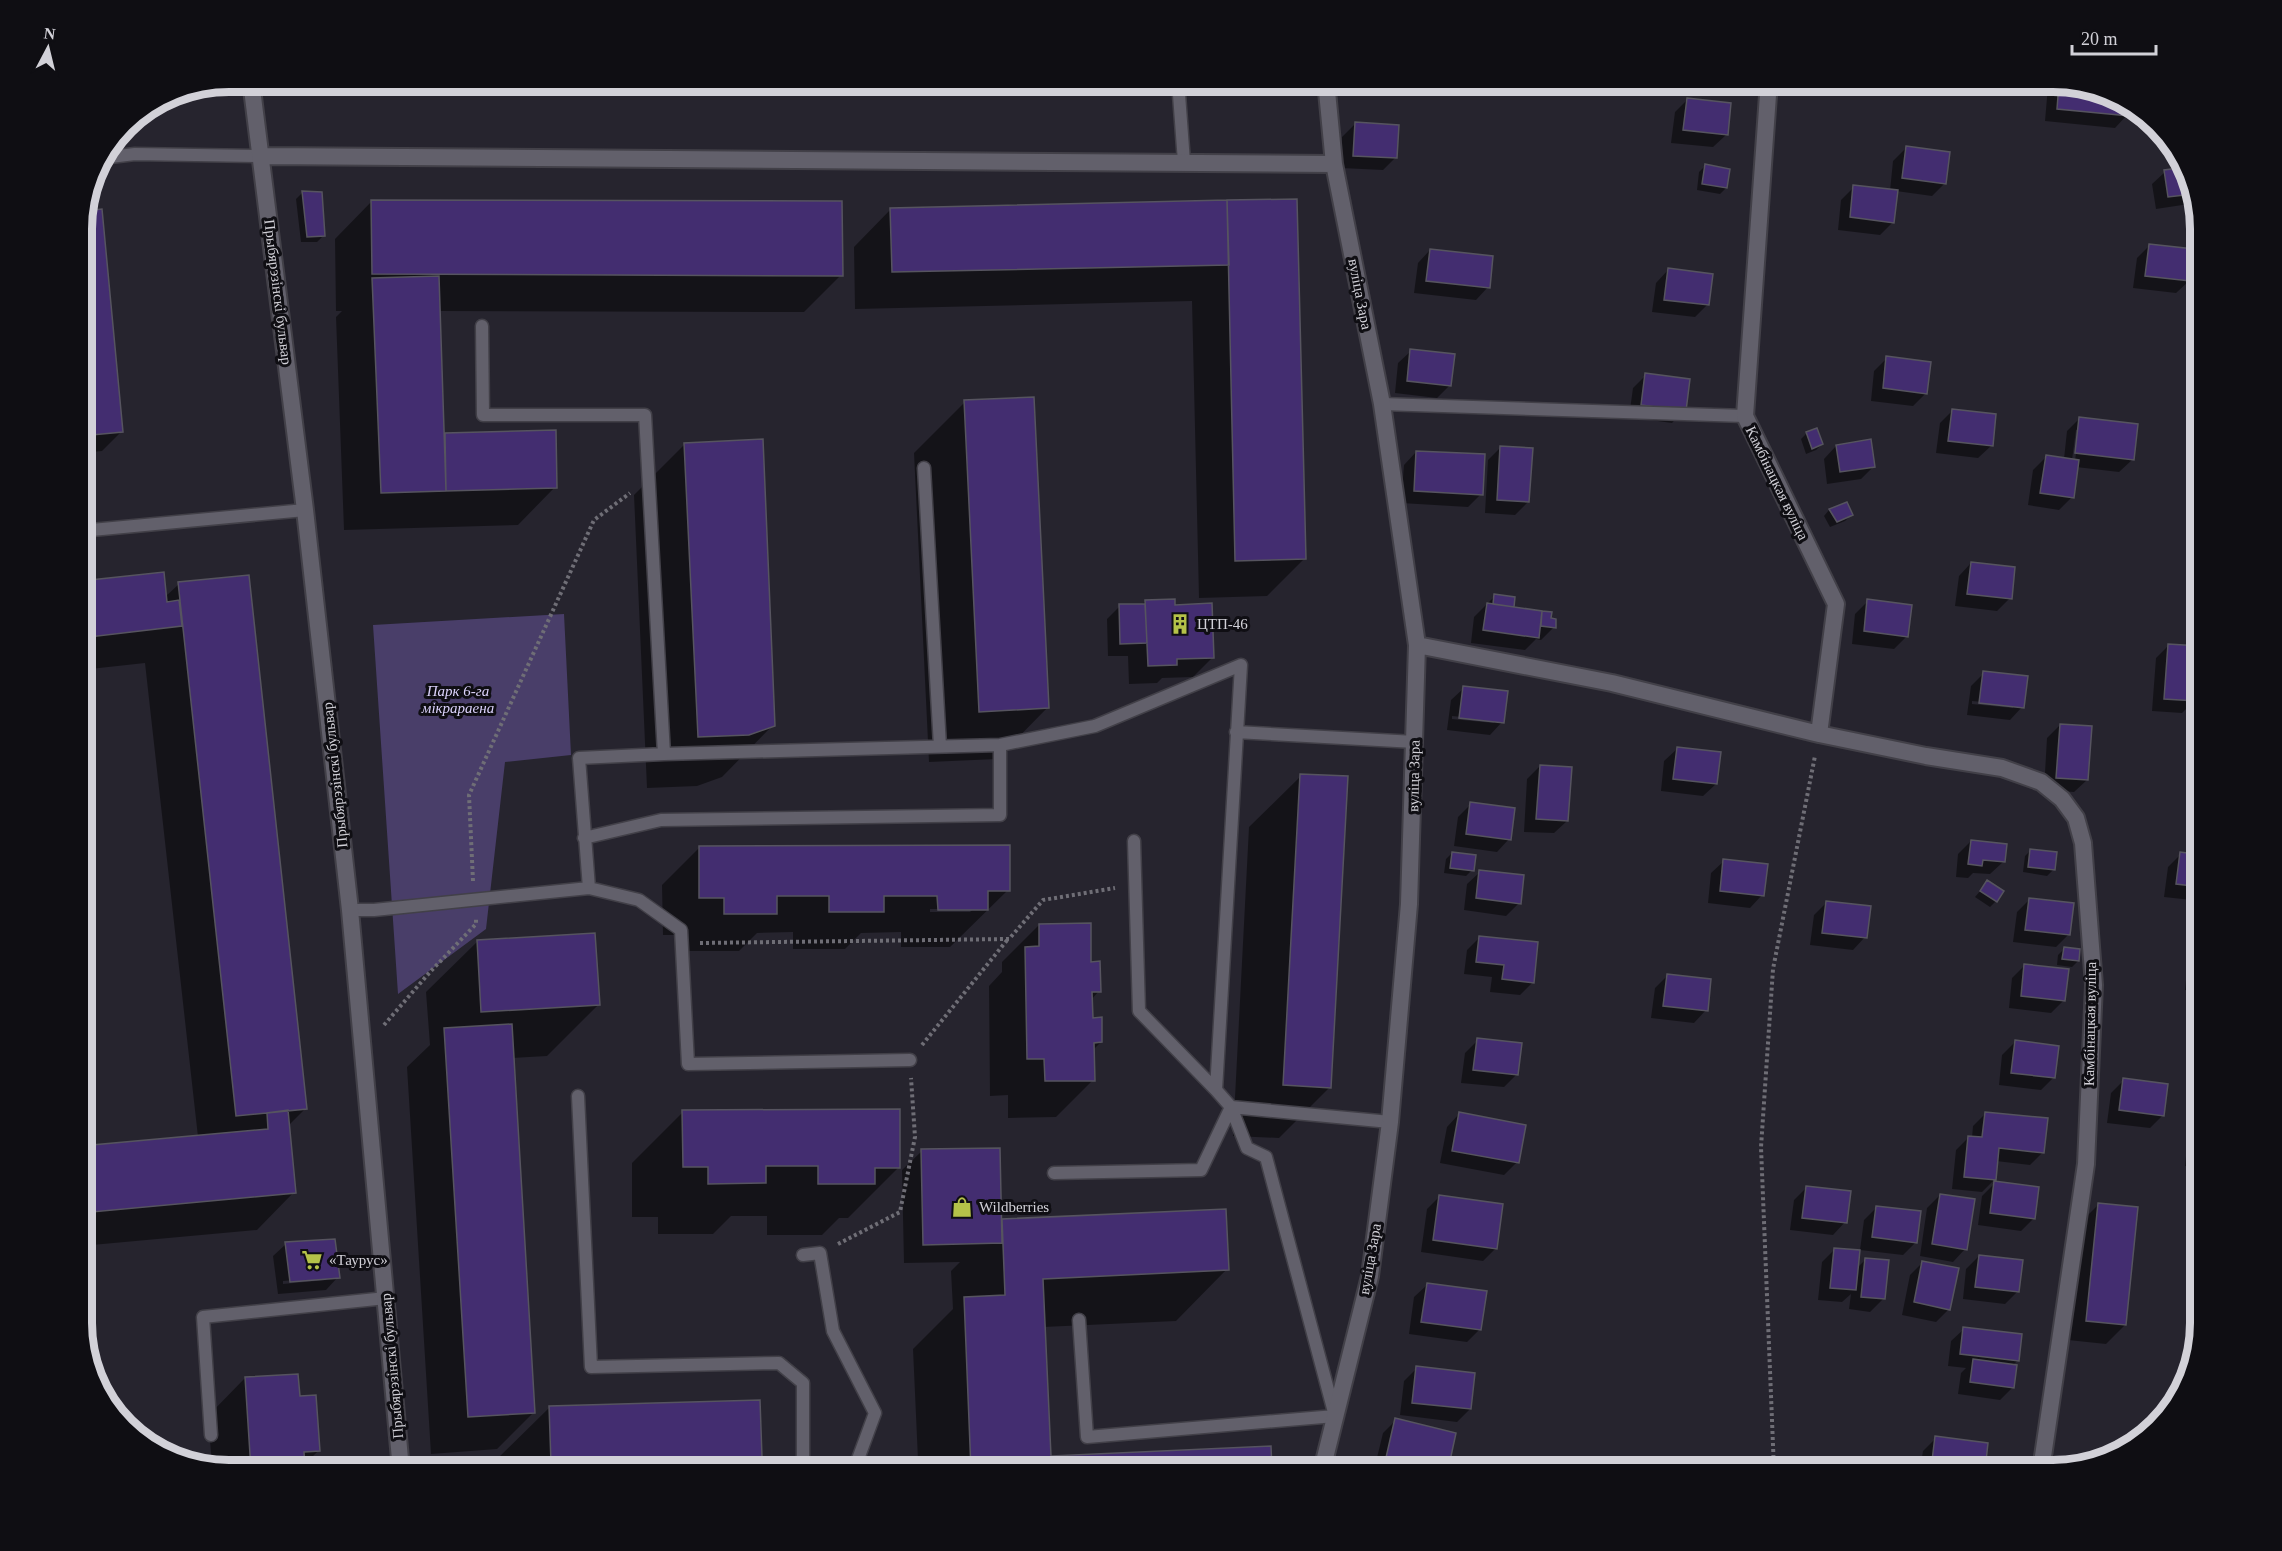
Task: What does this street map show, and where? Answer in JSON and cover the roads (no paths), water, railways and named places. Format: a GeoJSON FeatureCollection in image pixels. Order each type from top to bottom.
{"type":"FeatureCollection","features":[{"type":"Feature","properties":{"kind":"street","name":"Прыбярэзінскі бульвар"},"geometry":{"type":"LineString","coordinates":[[252,91],[305,510],[350,910],[400,1460]]}},
{"type":"Feature","properties":{"kind":"street","name":"вуліца Зара"},"geometry":{"type":"LineString","coordinates":[[1324,1460],[1370,1276],[1390,1122],[1409,904],[1417,645],[1382,404],[1334,164],[1327,91]]}},
{"type":"Feature","properties":{"kind":"street","name":"Камбінацкая вуліца"},"geometry":{"type":"LineString","coordinates":[[1768,91],[1745,416],[1836,604],[1819,734]]}},
{"type":"Feature","properties":{"kind":"street"},"geometry":{"type":"LineString","coordinates":[[262,156],[1334,164]]}},
{"type":"Feature","properties":{"kind":"street","name":"Камбінацкая вуліца"},"geometry":{"type":"LineString","coordinates":[[1417,645],[1612,683],[1819,734],[1926,756],[2002,768],[2041,782],[2062,799],[2076,818],[2083,843],[2094,985],[2086,1164],[2043,1460]]}},
{"type":"Feature","properties":{"kind":"lane"},"geometry":{"type":"LineString","coordinates":[[1179,91],[1184,162]]}},
{"type":"Feature","properties":{"kind":"lane"},"geometry":{"type":"LineString","coordinates":[[112,157],[135,154],[262,156]]}},
{"type":"Feature","properties":{"kind":"lane"},"geometry":{"type":"LineString","coordinates":[[482,326],[483,415],[645,415],[664,754]]}},
{"type":"Feature","properties":{"kind":"lane"},"geometry":{"type":"LineString","coordinates":[[1382,404],[1745,416]]}},
{"type":"Feature","properties":{"kind":"lane"},"geometry":{"type":"LineString","coordinates":[[924,468],[940,746]]}},
{"type":"Feature","properties":{"kind":"lane"},"geometry":{"type":"LineString","coordinates":[[92,530],[305,510]]}},
{"type":"Feature","properties":{"kind":"lane"},"geometry":{"type":"LineString","coordinates":[[589,888],[579,758],[1000,745],[1095,726],[1241,665],[1216,1090]]}},
{"type":"Feature","properties":{"kind":"lane"},"geometry":{"type":"LineString","coordinates":[[1236,732],[1414,742]]}},
{"type":"Feature","properties":{"kind":"lane"},"geometry":{"type":"LineString","coordinates":[[584,838],[662,820],[1000,815],[1000,745]]}},
{"type":"Feature","properties":{"kind":"lane"},"geometry":{"type":"LineString","coordinates":[[1079,1320],[1087,1437],[1335,1416],[1266,1157],[1247,1148],[1231,1107],[1139,1011],[1134,841]]}},
{"type":"Feature","properties":{"kind":"lane"},"geometry":{"type":"LineString","coordinates":[[350,910],[374,910],[589,888],[639,900],[681,930],[688,1064],[910,1060]]}},
{"type":"Feature","properties":{"kind":"lane"},"geometry":{"type":"LineString","coordinates":[[578,1096],[591,1367],[779,1363],[803,1383],[803,1460]]}},
{"type":"Feature","properties":{"kind":"lane"},"geometry":{"type":"LineString","coordinates":[[1231,1107],[1390,1122]]}},
{"type":"Feature","properties":{"kind":"lane"},"geometry":{"type":"LineString","coordinates":[[1054,1173],[1201,1170],[1231,1107]]}},
{"type":"Feature","properties":{"kind":"lane"},"geometry":{"type":"LineString","coordinates":[[803,1255],[820,1253],[833,1331],[875,1413],[858,1460]]}},
{"type":"Feature","properties":{"kind":"lane"},"geometry":{"type":"LineString","coordinates":[[211,1435],[202,1317],[386,1298]]}},
{"type":"Feature","properties":{"kind":"place","name":"ЦТП-46"},"geometry":{"type":"Point","coordinates":[1180,624]}},
{"type":"Feature","properties":{"kind":"place","name":"Wildberries"},"geometry":{"type":"Point","coordinates":[962,1207]}},
{"type":"Feature","properties":{"kind":"place","name":"«Таурус»"},"geometry":{"type":"Point","coordinates":[312,1260]}},
{"type":"Feature","properties":{"kind":"park label","name":"Парк 6-га мікрараена"},"geometry":{"type":"Point","coordinates":[458,700]}}]}
